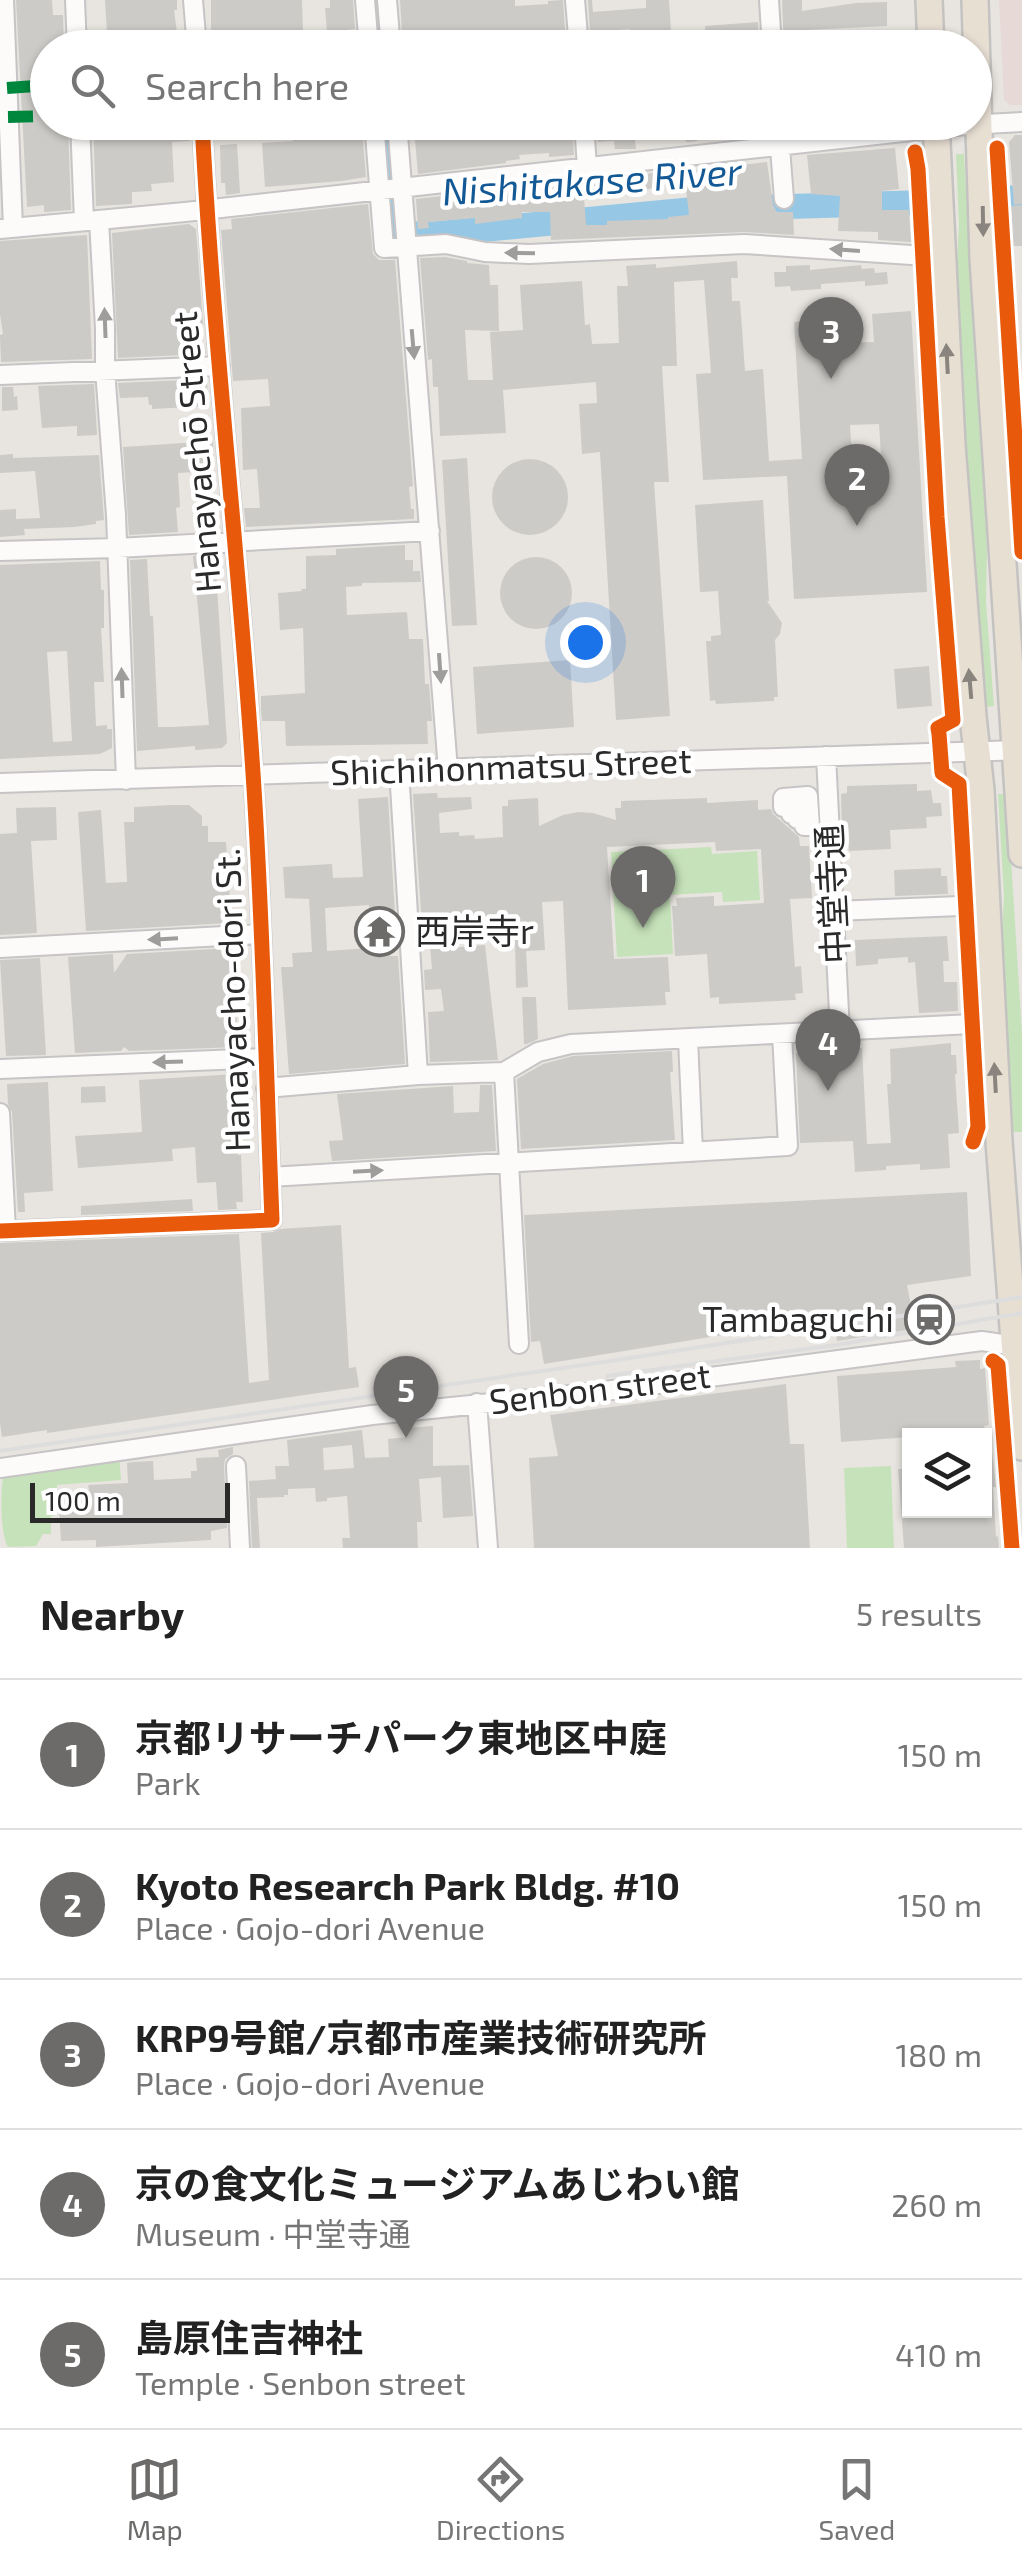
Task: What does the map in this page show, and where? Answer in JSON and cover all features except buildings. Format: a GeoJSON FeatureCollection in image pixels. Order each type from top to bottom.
{"type":"FeatureCollection","features":[{"type":"Feature","properties":{"kind":"highway"},"geometry":{"type":"LineString","coordinates":[[928,0],[930,30]]}},
{"type":"Feature","properties":{"kind":"highway"},"geometry":{"type":"LineString","coordinates":[[974,0],[975,30]]}},
{"type":"Feature","properties":{"kind":"highway"},"geometry":{"type":"LineString","coordinates":[[937,140],[952,445],[981,790],[992,1023],[1012,1180],[1022,1447]]}},
{"type":"Feature","properties":{"kind":"highway"},"geometry":{"type":"LineString","coordinates":[[980,140],[984,258],[1012,564],[1022,854]]}},
{"type":"Feature","properties":{"kind":"street"},"geometry":{"type":"LineString","coordinates":[[4,0],[6,228],[825,140]]}},
{"type":"Feature","properties":{"kind":"street"},"geometry":{"type":"LineString","coordinates":[[75,0],[76,30]]}},
{"type":"Feature","properties":{"kind":"street"},"geometry":{"type":"LineString","coordinates":[[194,0],[196,30]]}},
{"type":"Feature","properties":{"kind":"street"},"geometry":{"type":"LineString","coordinates":[[364,0],[367,30]]}},
{"type":"Feature","properties":{"kind":"street"},"geometry":{"type":"LineString","coordinates":[[387,0],[390,30]]}},
{"type":"Feature","properties":{"kind":"street"},"geometry":{"type":"LineString","coordinates":[[575,0],[577,30]]}},
{"type":"Feature","properties":{"kind":"street"},"geometry":{"type":"LineString","coordinates":[[769,0],[771,30]]}},
{"type":"Feature","properties":{"kind":"street"},"geometry":{"type":"LineString","coordinates":[[992,123],[1022,122]]}},
{"type":"Feature","properties":{"kind":"street"},"geometry":{"type":"LineString","coordinates":[[82,140],[105,328],[126,780]]}},
{"type":"Feature","properties":{"kind":"street","name":"Hanayachō Street"},"geometry":{"type":"LineString","coordinates":[[203,140],[254,777]]}},
{"type":"Feature","properties":{"kind":"street"},"geometry":{"type":"LineString","coordinates":[[379,140],[405,239],[448,770]]}},
{"type":"Feature","properties":{"kind":"street"},"geometry":{"type":"LineString","coordinates":[[395,140],[384,248],[405,239],[485,252],[529,254],[744,244],[942,257]]}},
{"type":"Feature","properties":{"kind":"street"},"geometry":{"type":"LineString","coordinates":[[585,140],[587,168]]}},
{"type":"Feature","properties":{"kind":"street"},"geometry":{"type":"LineString","coordinates":[[780,140],[784,200]]}},
{"type":"Feature","properties":{"kind":"street"},"geometry":{"type":"LineString","coordinates":[[0,375],[220,366]]}},
{"type":"Feature","properties":{"kind":"street"},"geometry":{"type":"LineString","coordinates":[[0,550],[430,532]]}},
{"type":"Feature","properties":{"kind":"street","name":"Shichihonmatsu Street"},"geometry":{"type":"LineString","coordinates":[[0,784],[1019,750]]}},
{"type":"Feature","properties":{"kind":"street","name":"中堂寺通"},"geometry":{"type":"LineString","coordinates":[[826,756],[840,1032]]}},
{"type":"Feature","properties":{"kind":"street"},"geometry":{"type":"LineString","coordinates":[[399,770],[418,1075]]}},
{"type":"Feature","properties":{"kind":"street","name":"Hanayacho-dori St."},"geometry":{"type":"LineString","coordinates":[[3,1231],[272,1220],[254,777]]}},
{"type":"Feature","properties":{"kind":"street"},"geometry":{"type":"LineString","coordinates":[[834,911],[986,905]]}},
{"type":"Feature","properties":{"kind":"street"},"geometry":{"type":"LineString","coordinates":[[0,948],[260,934]]}},
{"type":"Feature","properties":{"kind":"street"},"geometry":{"type":"LineString","coordinates":[[266,1088],[504,1072],[556,1046],[992,1023]]}},
{"type":"Feature","properties":{"kind":"street"},"geometry":{"type":"LineString","coordinates":[[270,1177],[788,1146],[782,1034]]}},
{"type":"Feature","properties":{"kind":"street"},"geometry":{"type":"LineString","coordinates":[[688,1039],[693,1152]]}},
{"type":"Feature","properties":{"kind":"street"},"geometry":{"type":"LineString","coordinates":[[0,1069],[265,1058]]}},
{"type":"Feature","properties":{"kind":"street"},"geometry":{"type":"LineString","coordinates":[[504,1072],[518,1344]]}},
{"type":"Feature","properties":{"kind":"street"},"geometry":{"type":"LineString","coordinates":[[0,1113],[3,1231]]}},
{"type":"Feature","properties":{"kind":"street","name":"Senbon street"},"geometry":{"type":"LineString","coordinates":[[0,1468],[372,1415],[590,1392],[982,1342],[1018,1346]]}},
{"type":"Feature","properties":{"kind":"street"},"geometry":{"type":"LineString","coordinates":[[477,1403],[488,1548]]}},
{"type":"Feature","properties":{"kind":"street"},"geometry":{"type":"LineString","coordinates":[[236,1466],[240,1548]]}},
{"type":"Feature","properties":{"kind":"shaded area"},"geometry":{"type":"Polygon","coordinates":[[[999,0],[1022,0],[1022,105],[1010,105],[1004,100],[999,0]]]}},
{"type":"Feature","properties":{"kind":"green space"},"geometry":{"type":"Polygon","coordinates":[[[956,154],[964,154],[987,548],[986,602],[994,706],[985,707],[956,284],[956,154]]]}},
{"type":"Feature","properties":{"kind":"green space"},"geometry":{"type":"Polygon","coordinates":[[[998,794],[1007,794],[1022,1034],[1022,1132],[1011,1132],[1001,958],[1004,896],[998,794]]]}},
{"type":"Feature","properties":{"kind":"green space"},"geometry":{"type":"Polygon","coordinates":[[[711,847],[712,854],[757,851],[760,900],[723,902],[722,892],[670,895],[673,954],[617,957],[611,852],[711,847]]]}},
{"type":"Feature","properties":{"kind":"green space"},"geometry":{"type":"Polygon","coordinates":[[[119,1453],[121,1480],[57,1485],[57,1515],[51,1516],[51,1534],[43,1534],[36,1546],[8,1547],[3,1532],[4,1473],[119,1453]]]}},
{"type":"Feature","properties":{"kind":"green space"},"geometry":{"type":"Polygon","coordinates":[[[891,1466],[894,1548],[847,1548],[844,1468],[891,1466]]]}},
{"type":"Feature","properties":{"kind":"waterway","name":"Nishitakase River"},"geometry":{"type":"LineString","coordinates":[[385,140],[393,234],[435,234],[699,209],[909,203]]}},
{"type":"Feature","properties":{"kind":"waterway","name":"Nishitakase River"},"geometry":{"type":"LineString","coordinates":[[1010,198],[1022,198]]}},
{"type":"Feature","properties":{"kind":"railway"},"geometry":{"type":"LineString","coordinates":[[0,1451],[1022,1297]]}},
{"type":"Feature","properties":{"kind":"railway"},"geometry":{"type":"LineString","coordinates":[[607,1376],[836,1345],[1022,1313]]}},
{"type":"Feature","properties":{"kind":"marked path"},"geometry":{"type":"LineString","coordinates":[[7,88],[30,86]]}},
{"type":"Feature","properties":{"kind":"marked path"},"geometry":{"type":"LineString","coordinates":[[8,117],[30,116]]}},
{"type":"Feature","properties":{"kind":"cycle path"},"geometry":{"type":"LineString","coordinates":[[0,1231],[272,1220],[253,773],[203,140]]}},
{"type":"Feature","properties":{"kind":"cycle path"},"geometry":{"type":"LineString","coordinates":[[997,148],[1022,552]]}},
{"type":"Feature","properties":{"kind":"cycle path"},"geometry":{"type":"LineString","coordinates":[[915,152],[953,720],[938,728],[942,773],[959,784],[978,1127],[973,1142]]}},
{"type":"Feature","properties":{"kind":"cycle path"},"geometry":{"type":"LineString","coordinates":[[993,1361],[998,1365],[1012,1548]]}},
{"type":"Feature","properties":{"kind":"place","name":"KRP9号館/京都市産業技術研究所"},"geometry":{"type":"Point","coordinates":[831,379]}},
{"type":"Feature","properties":{"kind":"place","name":"Kyoto Research Park Bldg. #10"},"geometry":{"type":"Point","coordinates":[857,526]}},
{"type":"Feature","properties":{"kind":"place","name":"京都リサーチパーク東地区中庭"},"geometry":{"type":"Point","coordinates":[643,928]}},
{"type":"Feature","properties":{"kind":"place","name":"西岸寺r"},"geometry":{"type":"Point","coordinates":[380,932]}},
{"type":"Feature","properties":{"kind":"place","name":"京の食文化ミュージアムあじわい館"},"geometry":{"type":"Point","coordinates":[828,1091]}},
{"type":"Feature","properties":{"kind":"place","name":"Tambaguchi"},"geometry":{"type":"Point","coordinates":[929,1320]}},
{"type":"Feature","properties":{"kind":"place","name":"島原住吉神社"},"geometry":{"type":"Point","coordinates":[406,1438]}}]}
